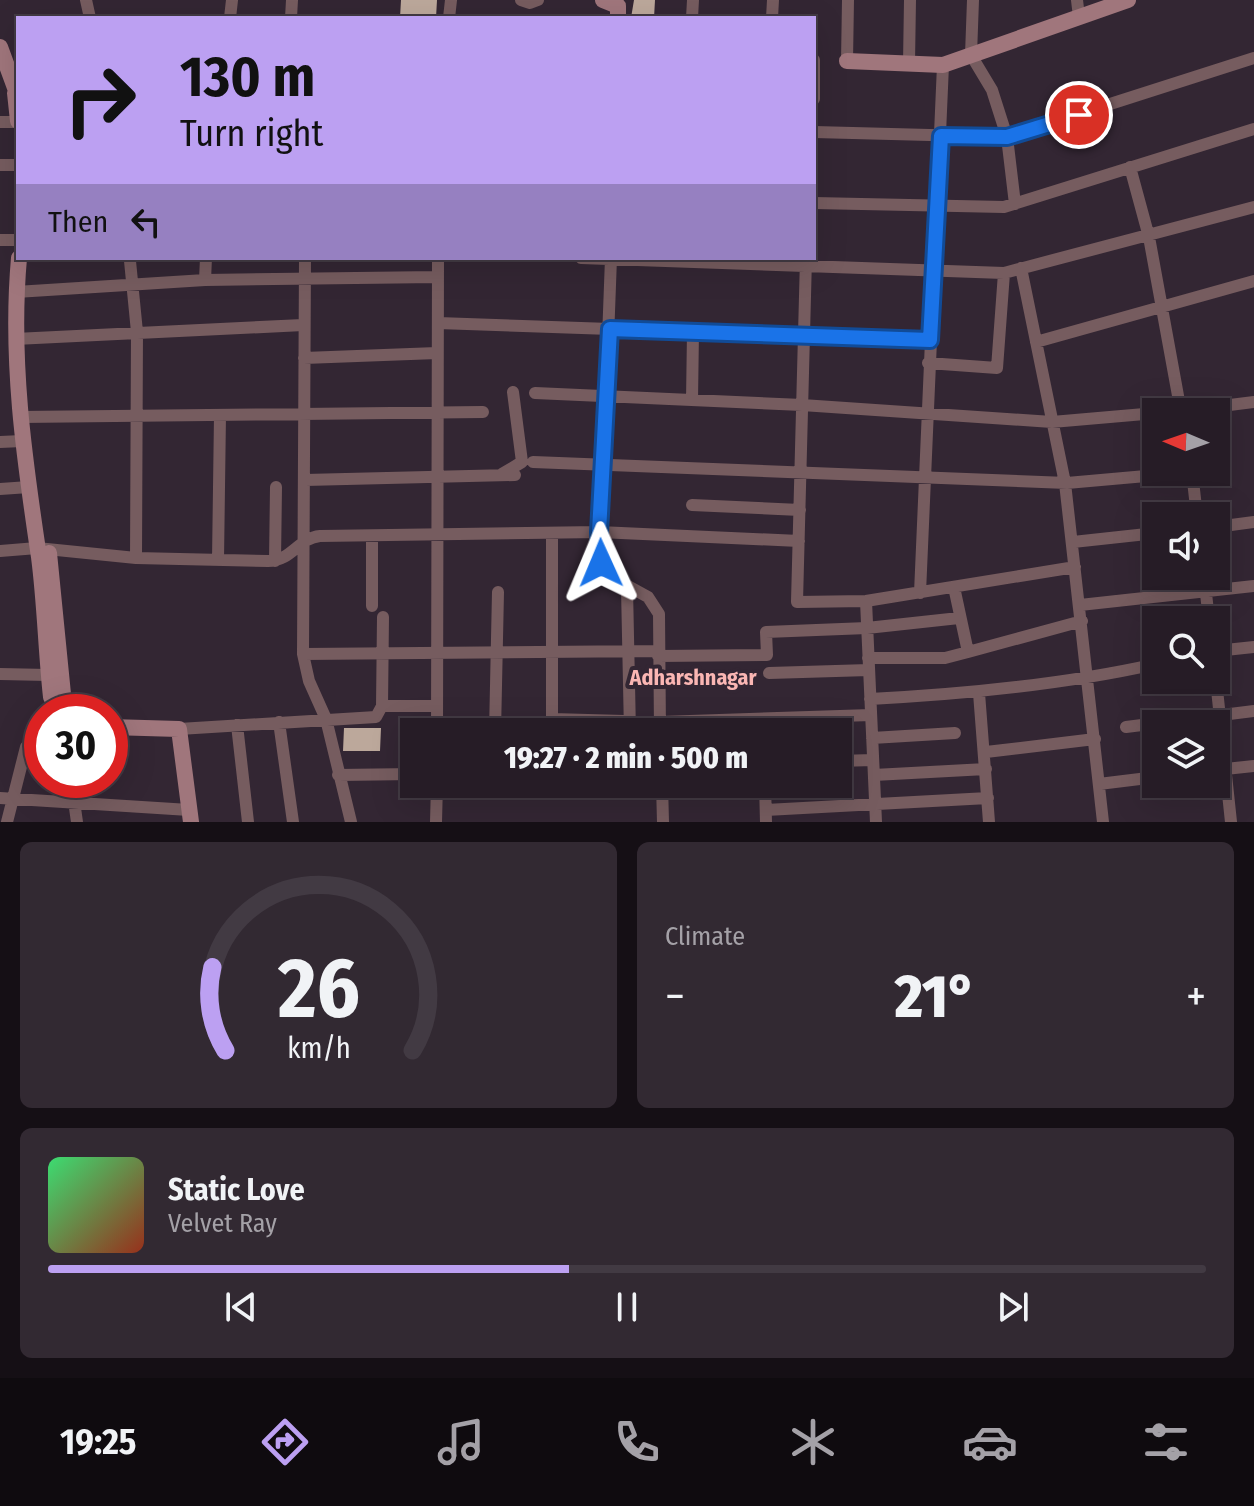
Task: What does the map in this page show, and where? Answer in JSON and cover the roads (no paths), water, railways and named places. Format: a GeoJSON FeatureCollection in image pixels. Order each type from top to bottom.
{"type":"FeatureCollection","features":[{"type":"Feature","properties":{"kind":"street"},"geometry":{"type":"LineString","coordinates":[[521,0],[530,3],[538,0]]}},
{"type":"Feature","properties":{"kind":"street"},"geometry":{"type":"LineString","coordinates":[[848,0],[847,61],[943,65],[1078,8],[1128,0]]}},
{"type":"Feature","properties":{"kind":"street"},"geometry":{"type":"LineString","coordinates":[[909,63],[910,0]]}},
{"type":"Feature","properties":{"kind":"street"},"geometry":{"type":"LineString","coordinates":[[973,0],[971,55],[992,90],[1007,137],[1015,204]]}},
{"type":"Feature","properties":{"kind":"street"},"geometry":{"type":"LineString","coordinates":[[1,54],[16,87]]}},
{"type":"Feature","properties":{"kind":"street"},"geometry":{"type":"LineString","coordinates":[[816,132],[1007,137],[1254,58]]}},
{"type":"Feature","properties":{"kind":"street"},"geometry":{"type":"LineString","coordinates":[[920,593],[925,414],[943,65]]}},
{"type":"Feature","properties":{"kind":"street"},"geometry":{"type":"LineString","coordinates":[[816,203],[983,207],[1015,204],[1254,129]]}},
{"type":"Feature","properties":{"kind":"street"},"geometry":{"type":"LineString","coordinates":[[1130,167],[1149,237],[1178,398]]}},
{"type":"Feature","properties":{"kind":"street"},"geometry":{"type":"LineString","coordinates":[[676,260],[805,262],[1004,273],[1254,207]]}},
{"type":"Feature","properties":{"kind":"street"},"geometry":{"type":"LineString","coordinates":[[19,260],[25,417],[63,694]]}},
{"type":"Feature","properties":{"kind":"street"},"geometry":{"type":"LineString","coordinates":[[21,292],[29,260]]}},
{"type":"Feature","properties":{"kind":"street"},"geometry":{"type":"LineString","coordinates":[[205,280],[206,260]]}},
{"type":"Feature","properties":{"kind":"street"},"geometry":{"type":"LineString","coordinates":[[305,260],[303,654],[309,681],[326,719],[351,822]]}},
{"type":"Feature","properties":{"kind":"street"},"geometry":{"type":"LineString","coordinates":[[437,718],[438,260]]}},
{"type":"Feature","properties":{"kind":"street"},"geometry":{"type":"LineString","coordinates":[[611,260],[605,464],[599,532],[603,569],[627,588],[648,597],[657,608],[660,624],[660,718]]}},
{"type":"Feature","properties":{"kind":"street"},"geometry":{"type":"LineString","coordinates":[[130,261],[137,332],[136,558]]}},
{"type":"Feature","properties":{"kind":"street"},"geometry":{"type":"LineString","coordinates":[[805,262],[797,602],[866,601],[1075,567]]}},
{"type":"Feature","properties":{"kind":"street"},"geometry":{"type":"LineString","coordinates":[[1021,268],[1065,483],[1103,822]]}},
{"type":"Feature","properties":{"kind":"street"},"geometry":{"type":"LineString","coordinates":[[928,363],[997,368],[1004,273]]}},
{"type":"Feature","properties":{"kind":"street"},"geometry":{"type":"LineString","coordinates":[[21,292],[205,280],[437,277]]}},
{"type":"Feature","properties":{"kind":"street"},"geometry":{"type":"LineString","coordinates":[[1036,342],[1254,281]]}},
{"type":"Feature","properties":{"kind":"street"},"geometry":{"type":"LineString","coordinates":[[438,323],[930,340]]}},
{"type":"Feature","properties":{"kind":"street"},"geometry":{"type":"LineString","coordinates":[[20,339],[303,325]]}},
{"type":"Feature","properties":{"kind":"street"},"geometry":{"type":"LineString","coordinates":[[692,400],[693,332]]}},
{"type":"Feature","properties":{"kind":"street"},"geometry":{"type":"LineString","coordinates":[[304,358],[437,353]]}},
{"type":"Feature","properties":{"kind":"street"},"geometry":{"type":"LineString","coordinates":[[305,480],[509,475],[522,462],[513,392]]}},
{"type":"Feature","properties":{"kind":"street"},"geometry":{"type":"LineString","coordinates":[[535,393],[802,405],[1052,422],[1142,414]]}},
{"type":"Feature","properties":{"kind":"street"},"geometry":{"type":"LineString","coordinates":[[1230,405],[1254,402]]}},
{"type":"Feature","properties":{"kind":"street"},"geometry":{"type":"LineString","coordinates":[[25,417],[483,412]]}},
{"type":"Feature","properties":{"kind":"street"},"geometry":{"type":"LineString","coordinates":[[218,560],[220,415]]}},
{"type":"Feature","properties":{"kind":"street"},"geometry":{"type":"LineString","coordinates":[[25,417],[22,441],[42,549],[51,694]]}},
{"type":"Feature","properties":{"kind":"street"},"geometry":{"type":"LineString","coordinates":[[0,442],[22,441]]}},
{"type":"Feature","properties":{"kind":"street"},"geometry":{"type":"LineString","coordinates":[[533,462],[1065,483],[1142,476]]}},
{"type":"Feature","properties":{"kind":"street"},"geometry":{"type":"LineString","coordinates":[[0,489],[29,487]]}},
{"type":"Feature","properties":{"kind":"street"},"geometry":{"type":"LineString","coordinates":[[275,561],[276,487]]}},
{"type":"Feature","properties":{"kind":"street"},"geometry":{"type":"LineString","coordinates":[[692,505],[800,510]]}},
{"type":"Feature","properties":{"kind":"street"},"geometry":{"type":"LineString","coordinates":[[1230,525],[1254,522]]}},
{"type":"Feature","properties":{"kind":"street"},"geometry":{"type":"LineString","coordinates":[[0,551],[42,549],[136,558],[275,561],[292,555],[305,540],[320,536],[599,532],[799,541]]}},
{"type":"Feature","properties":{"kind":"street"},"geometry":{"type":"LineString","coordinates":[[552,535],[552,718]]}},
{"type":"Feature","properties":{"kind":"street"},"geometry":{"type":"LineString","coordinates":[[1073,542],[1142,535]]}},
{"type":"Feature","properties":{"kind":"street"},"geometry":{"type":"LineString","coordinates":[[372,537],[372,606]]}},
{"type":"Feature","properties":{"kind":"street"},"geometry":{"type":"LineString","coordinates":[[1080,605],[1254,586]]}},
{"type":"Feature","properties":{"kind":"street"},"geometry":{"type":"LineString","coordinates":[[954,587],[968,652]]}},
{"type":"Feature","properties":{"kind":"street"},"geometry":{"type":"LineString","coordinates":[[627,588],[629,718]]}},
{"type":"Feature","properties":{"kind":"street"},"geometry":{"type":"LineString","coordinates":[[1206,591],[1208,606]]}},
{"type":"Feature","properties":{"kind":"street"},"geometry":{"type":"LineString","coordinates":[[495,718],[498,592]]}},
{"type":"Feature","properties":{"kind":"street"},"geometry":{"type":"LineString","coordinates":[[866,601],[876,822]]}},
{"type":"Feature","properties":{"kind":"street"},"geometry":{"type":"LineString","coordinates":[[128,728],[179,729],[371,718],[381,713],[382,706],[383,617]]}},
{"type":"Feature","properties":{"kind":"street"},"geometry":{"type":"LineString","coordinates":[[303,654],[628,651],[767,655],[766,632],[867,628],[959,618]]}},
{"type":"Feature","properties":{"kind":"street"},"geometry":{"type":"LineString","coordinates":[[769,673],[945,658],[1082,621]]}},
{"type":"Feature","properties":{"kind":"street"},"geometry":{"type":"LineString","coordinates":[[1230,650],[1254,647]]}},
{"type":"Feature","properties":{"kind":"street"},"geometry":{"type":"LineString","coordinates":[[870,699],[979,693],[1089,678],[1142,667]]}},
{"type":"Feature","properties":{"kind":"street"},"geometry":{"type":"LineString","coordinates":[[0,674],[48,675]]}},
{"type":"Feature","properties":{"kind":"street"},"geometry":{"type":"LineString","coordinates":[[979,693],[986,752],[989,822]]}},
{"type":"Feature","properties":{"kind":"street"},"geometry":{"type":"LineString","coordinates":[[382,706],[437,706]]}},
{"type":"Feature","properties":{"kind":"street"},"geometry":{"type":"LineString","coordinates":[[1230,715],[1254,711]]}},
{"type":"Feature","properties":{"kind":"street"},"geometry":{"type":"LineString","coordinates":[[818,718],[871,715]]}},
{"type":"Feature","properties":{"kind":"street"},"geometry":{"type":"LineString","coordinates":[[279,722],[293,822]]}},
{"type":"Feature","properties":{"kind":"street"},"geometry":{"type":"LineString","coordinates":[[237,725],[248,822]]}},
{"type":"Feature","properties":{"kind":"street"},"geometry":{"type":"LineString","coordinates":[[1126,727],[1142,725]]}},
{"type":"Feature","properties":{"kind":"street"},"geometry":{"type":"LineString","coordinates":[[6,799],[190,816],[179,729]]}},
{"type":"Feature","properties":{"kind":"street"},"geometry":{"type":"LineString","coordinates":[[872,738],[955,733]]}},
{"type":"Feature","properties":{"kind":"street"},"geometry":{"type":"LineString","coordinates":[[986,752],[1095,739]]}},
{"type":"Feature","properties":{"kind":"street"},"geometry":{"type":"LineString","coordinates":[[7,822],[6,799],[24,752]]}},
{"type":"Feature","properties":{"kind":"street"},"geometry":{"type":"LineString","coordinates":[[852,761],[873,760]]}},
{"type":"Feature","properties":{"kind":"street"},"geometry":{"type":"LineString","coordinates":[[1230,768],[1254,766]]}},
{"type":"Feature","properties":{"kind":"street"},"geometry":{"type":"LineString","coordinates":[[874,775],[986,769]]}},
{"type":"Feature","properties":{"kind":"street"},"geometry":{"type":"LineString","coordinates":[[338,775],[400,774]]}},
{"type":"Feature","properties":{"kind":"street"},"geometry":{"type":"LineString","coordinates":[[1099,784],[1142,779]]}},
{"type":"Feature","properties":{"kind":"street"},"geometry":{"type":"LineString","coordinates":[[74,798],[77,822]]}},
{"type":"Feature","properties":{"kind":"street"},"geometry":{"type":"LineString","coordinates":[[436,822],[437,798]]}},
{"type":"Feature","properties":{"kind":"street"},"geometry":{"type":"LineString","coordinates":[[662,798],[663,822]]}},
{"type":"Feature","properties":{"kind":"street"},"geometry":{"type":"LineString","coordinates":[[766,816],[988,798]]}},
{"type":"Feature","properties":{"kind":"street"},"geometry":{"type":"LineString","coordinates":[[1226,798],[1231,822]]}},
{"type":"Feature","properties":{"kind":"district","name":"Adharshnagar"},"geometry":{"type":"Point","coordinates":[693,677]}}]}
